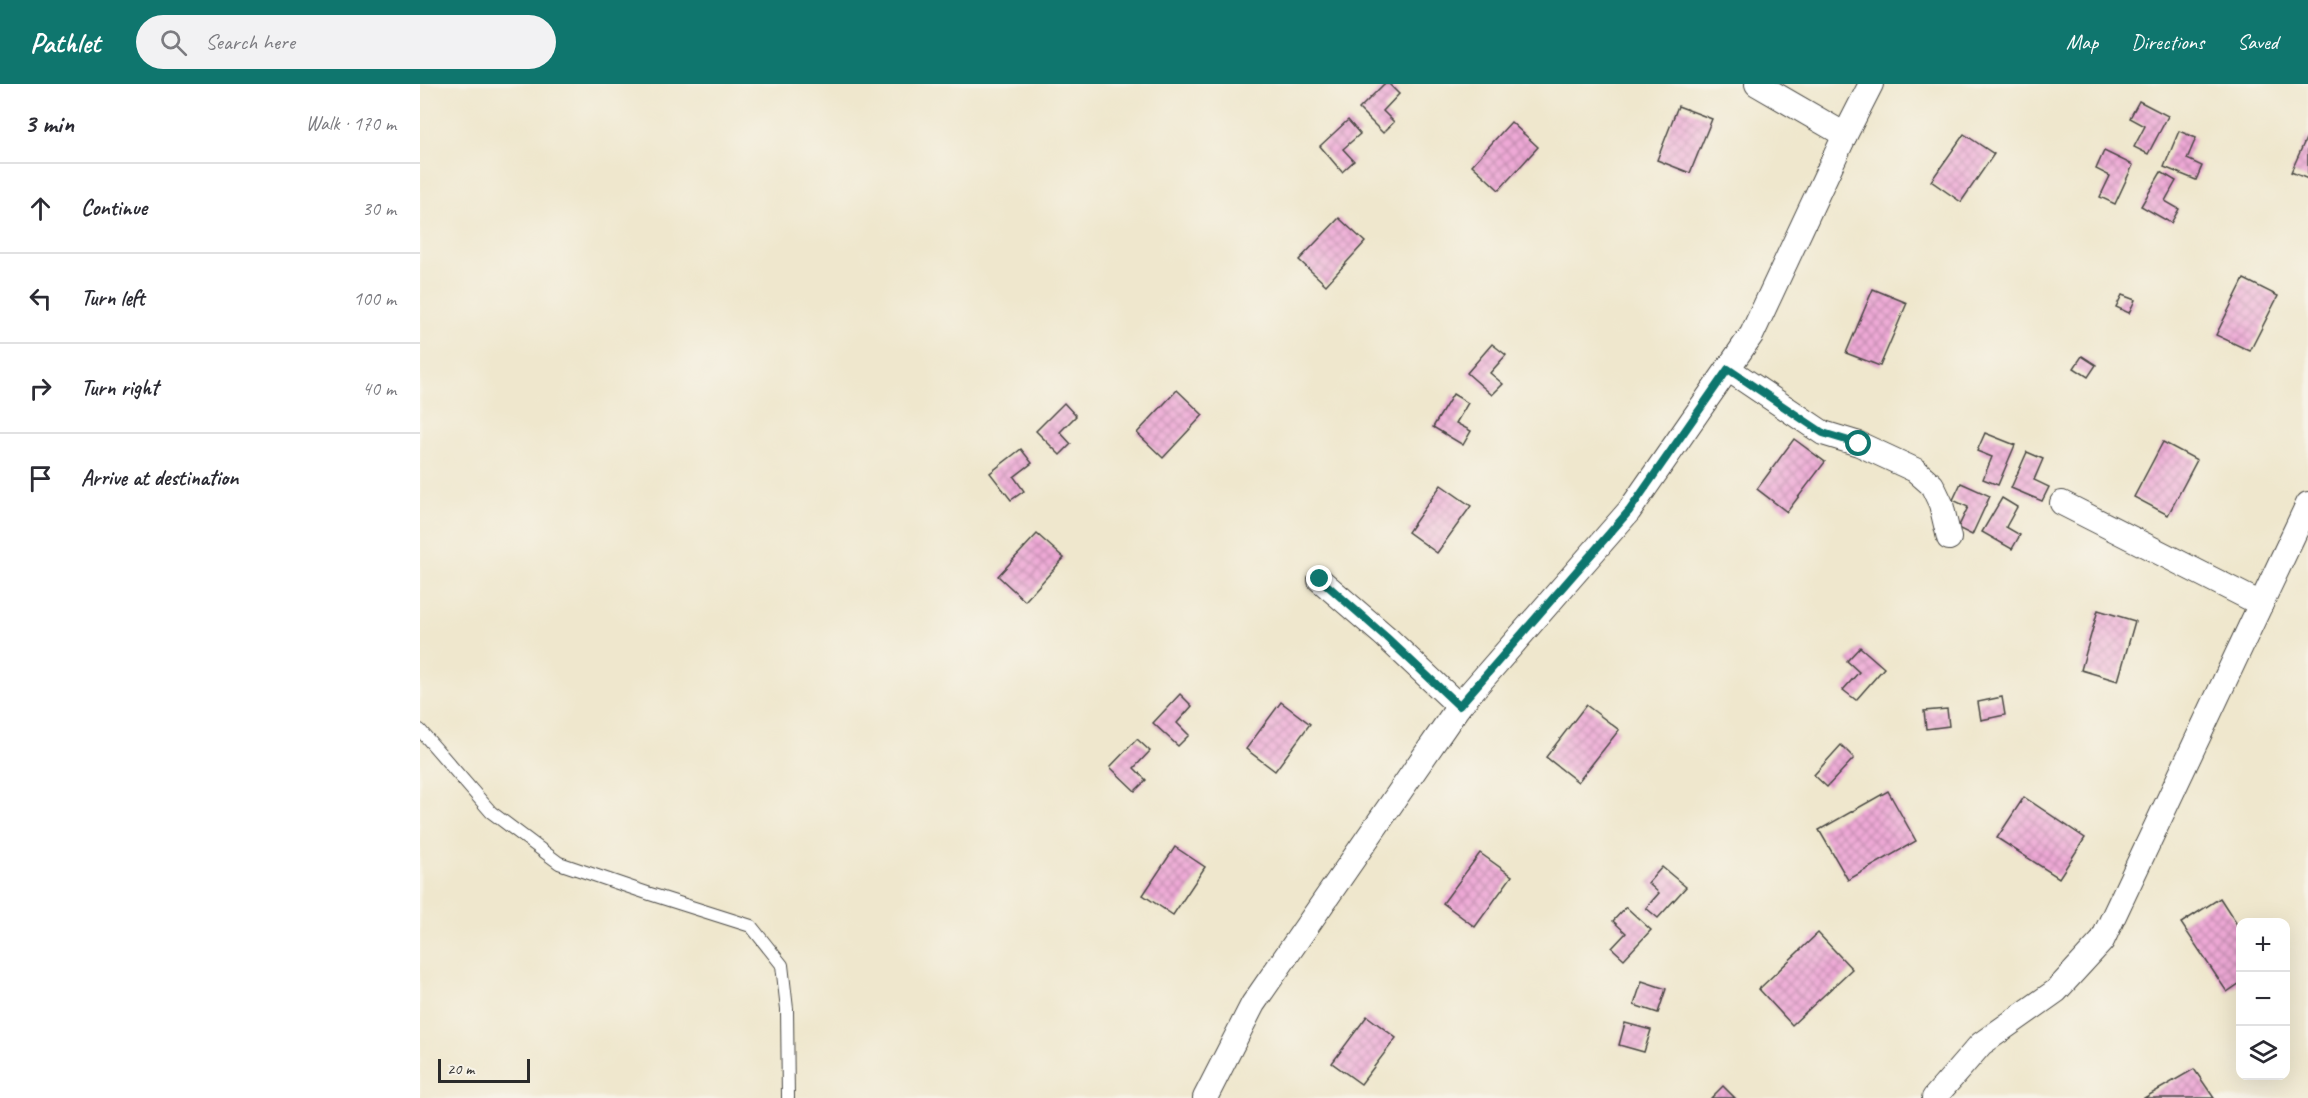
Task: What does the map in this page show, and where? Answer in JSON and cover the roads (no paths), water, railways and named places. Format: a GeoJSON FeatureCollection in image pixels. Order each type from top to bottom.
{"type":"FeatureCollection","features":[{"type":"Feature","properties":{"kind":"street"},"geometry":{"type":"LineString","coordinates":[[1757,84],[1845,135]]}},
{"type":"Feature","properties":{"kind":"street"},"geometry":{"type":"LineString","coordinates":[[1204,1098],[1253,1004],[1459,706],[1629,511],[1752,333],[1871,84]]}},
{"type":"Feature","properties":{"kind":"street"},"geometry":{"type":"LineString","coordinates":[[1728,369],[1823,433],[1859,444],[1915,470],[1932,485],[1941,504],[1948,538]]}},
{"type":"Feature","properties":{"kind":"street"},"geometry":{"type":"LineString","coordinates":[[2062,503],[2261,604]]}},
{"type":"Feature","properties":{"kind":"street"},"geometry":{"type":"LineString","coordinates":[[1934,1098],[1981,1044],[2056,990],[2102,941],[2308,504]]}},
{"type":"Feature","properties":{"kind":"street"},"geometry":{"type":"LineString","coordinates":[[1320,579],[1459,706]]}},
{"type":"Feature","properties":{"kind":"lane"},"geometry":{"type":"LineString","coordinates":[[420,730],[491,812],[559,863],[751,926],[782,965],[787,1009],[788,1098]]}}]}
